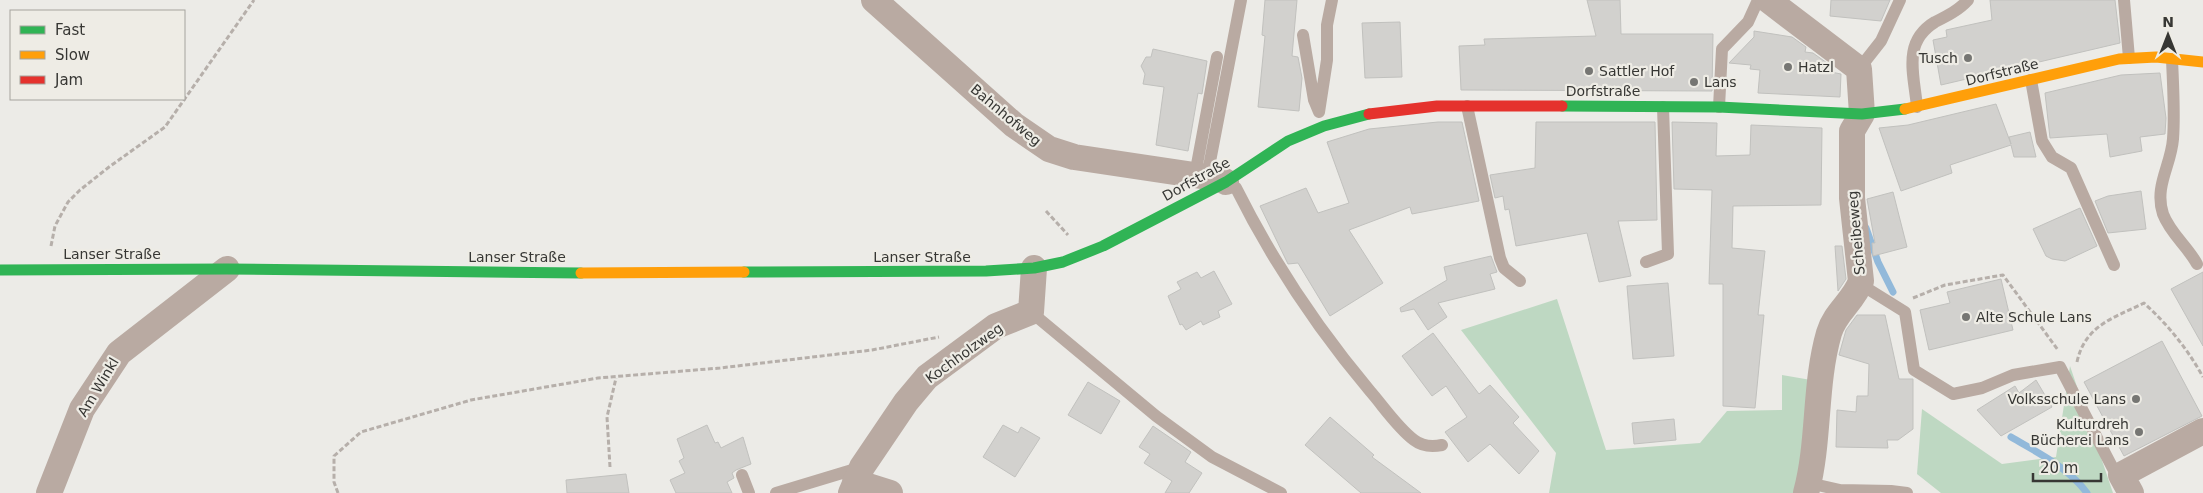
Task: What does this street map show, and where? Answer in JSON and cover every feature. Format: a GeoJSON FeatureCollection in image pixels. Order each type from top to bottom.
{"type":"FeatureCollection","features":[{"type":"Feature","properties":{"kind":"main road","name":"Dorfstraße"},"geometry":{"type":"LineString","coordinates":[[1034,268],[1063,262],[1103,246],[1209,178],[1324,126],[1366,114],[1437,106],[1467,106],[1719,107],[1862,114],[1917,107],[2129,58],[2203,62]]}},
{"type":"Feature","properties":{"kind":"main road","name":"Lanser Straße"},"geometry":{"type":"LineString","coordinates":[[0,270],[227,269],[557,272],[986,271],[1034,268]]}},
{"type":"Feature","properties":{"kind":"street","name":"Bahnhofweg"},"geometry":{"type":"LineString","coordinates":[[874,0],[1009,120],[1042,145],[1064,155],[1209,178]]}},
{"type":"Feature","properties":{"kind":"street"},"geometry":{"type":"LineString","coordinates":[[1768,0],[1859,69],[1862,114]]}},
{"type":"Feature","properties":{"kind":"street","name":"Scheibeweg"},"geometry":{"type":"LineString","coordinates":[[1808,488],[1822,368],[1829,332],[1839,312],[1860,284],[1852,212],[1852,131],[1862,114]]}},
{"type":"Feature","properties":{"kind":"street"},"geometry":{"type":"LineString","coordinates":[[1031,312],[1034,268]]}},
{"type":"Feature","properties":{"kind":"street","name":"Am Winkl"},"geometry":{"type":"LineString","coordinates":[[49,493],[82,409],[119,353],[227,269]]}},
{"type":"Feature","properties":{"kind":"street","name":"Kochholzweg"},"geometry":{"type":"LineString","coordinates":[[856,481],[906,402],[927,377],[996,326],[1031,312]]}},
{"type":"Feature","properties":{"kind":"street"},"geometry":{"type":"LineString","coordinates":[[2131,493],[2121,474],[2203,431]]}},
{"type":"Feature","properties":{"kind":"street"},"geometry":{"type":"LineString","coordinates":[[856,481],[890,493]]}},
{"type":"Feature","properties":{"kind":"lane"},"geometry":{"type":"LineString","coordinates":[[1209,178],[1241,0]]}},
{"type":"Feature","properties":{"kind":"lane"},"geometry":{"type":"LineString","coordinates":[[1319,112],[1328,60],[1327,25],[1332,0]]}},
{"type":"Feature","properties":{"kind":"lane"},"geometry":{"type":"LineString","coordinates":[[1719,107],[1722,49],[1748,22],[1758,0]]}},
{"type":"Feature","properties":{"kind":"lane"},"geometry":{"type":"LineString","coordinates":[[1859,69],[1881,41],[1900,0]]}},
{"type":"Feature","properties":{"kind":"lane"},"geometry":{"type":"LineString","coordinates":[[1917,107],[1912,53],[1915,41],[1924,29],[1962,6],[1968,0]]}},
{"type":"Feature","properties":{"kind":"lane"},"geometry":{"type":"LineString","coordinates":[[2124,0],[2129,58]]}},
{"type":"Feature","properties":{"kind":"lane"},"geometry":{"type":"LineString","coordinates":[[1303,35],[1314,100],[1324,126]]}},
{"type":"Feature","properties":{"kind":"lane"},"geometry":{"type":"LineString","coordinates":[[1209,178],[1217,58]]}},
{"type":"Feature","properties":{"kind":"lane"},"geometry":{"type":"LineString","coordinates":[[2172,59],[2173,141],[2162,181],[2160,203],[2169,226],[2185,244],[2197,264]]}},
{"type":"Feature","properties":{"kind":"lane"},"geometry":{"type":"LineString","coordinates":[[2031,80],[2042,141],[2052,157],[2071,168],[2114,265]]}},
{"type":"Feature","properties":{"kind":"lane"},"geometry":{"type":"LineString","coordinates":[[1467,106],[1500,258],[1504,268],[1520,281]]}},
{"type":"Feature","properties":{"kind":"lane"},"geometry":{"type":"LineString","coordinates":[[1646,262],[1668,254],[1662,107]]}},
{"type":"Feature","properties":{"kind":"lane"},"geometry":{"type":"LineString","coordinates":[[1209,178],[1236,188],[1272,257],[1310,315],[1343,359],[1414,440],[1431,447],[1442,445]]}},
{"type":"Feature","properties":{"kind":"lane"},"geometry":{"type":"LineString","coordinates":[[1860,284],[1905,312],[1914,370],[1953,394],[1982,388],[2012,375],[2061,370],[2126,493]]}},
{"type":"Feature","properties":{"kind":"lane"},"geometry":{"type":"LineString","coordinates":[[1031,312],[1156,416],[1212,457],[1281,493]]}},
{"type":"Feature","properties":{"kind":"lane"},"geometry":{"type":"LineString","coordinates":[[742,475],[749,493]]}},
{"type":"Feature","properties":{"kind":"lane"},"geometry":{"type":"LineString","coordinates":[[776,493],[856,481]]}},
{"type":"Feature","properties":{"kind":"lane"},"geometry":{"type":"LineString","coordinates":[[1808,488],[1891,490],[1907,493]]}},
{"type":"Feature","properties":{"kind":"path"},"geometry":{"type":"LineString","coordinates":[[185,98],[254,0]]}},
{"type":"Feature","properties":{"kind":"path"},"geometry":{"type":"LineString","coordinates":[[51,269],[51,248],[55,226],[68,202],[109,167],[165,127],[184,100]]}},
{"type":"Feature","properties":{"kind":"path"},"geometry":{"type":"LineString","coordinates":[[1046,211],[1075,242],[1082,254]]}},
{"type":"Feature","properties":{"kind":"path"},"geometry":{"type":"LineString","coordinates":[[1894,305],[1945,285],[2003,275],[2058,348],[2061,370],[2076,365],[2079,350],[2094,328],[2144,303],[2162,320],[2189,352],[2203,377]]}},
{"type":"Feature","properties":{"kind":"path"},"geometry":{"type":"LineString","coordinates":[[338,493],[334,482],[334,456],[361,432],[470,400],[598,378],[616,378],[862,351],[948,335]]}},
{"type":"Feature","properties":{"kind":"path"},"geometry":{"type":"LineString","coordinates":[[610,467],[607,417],[616,378]]}},
{"type":"Feature","properties":{"kind":"green space"},"geometry":{"type":"Polygon","coordinates":[[[1557,299],[1606,450],[1700,443],[1727,411],[1782,410],[1782,375],[1811,380],[1798,480],[1794,493],[1549,493],[1556,453],[1461,330],[1557,299]]]}},
{"type":"Feature","properties":{"kind":"green space"},"geometry":{"type":"Polygon","coordinates":[[[2070,366],[2113,493],[1941,493],[1917,474],[1922,409],[2002,464],[2056,457],[2070,366]]]}},
{"type":"Feature","properties":{"kind":"building"},"geometry":{"type":"Polygon","coordinates":[[[1265,0],[1297,0],[1292,56],[1298,57],[1302,78],[1299,111],[1258,107],[1265,36],[1262,35],[1265,0]]]}},
{"type":"Feature","properties":{"kind":"building"},"geometry":{"type":"Polygon","coordinates":[[[1587,0],[1620,0],[1621,34],[1713,34],[1712,91],[1461,90],[1459,46],[1485,45],[1484,39],[1596,36],[1587,0]]]}},
{"type":"Feature","properties":{"kind":"building"},"geometry":{"type":"Polygon","coordinates":[[[1831,0],[1890,0],[1881,21],[1830,16],[1831,0]]]}},
{"type":"Feature","properties":{"kind":"building"},"geometry":{"type":"Polygon","coordinates":[[[1990,0],[2115,0],[2120,43],[1941,85],[1933,40],[1947,37],[1946,30],[1992,20],[1990,0]]]}},
{"type":"Feature","properties":{"kind":"building"},"geometry":{"type":"Polygon","coordinates":[[[1400,22],[1402,77],[1365,78],[1362,23],[1400,22]]]}},
{"type":"Feature","properties":{"kind":"building","name":"Hatzl"},"geometry":{"type":"Polygon","coordinates":[[[1754,31],[1792,37],[1806,47],[1805,52],[1813,53],[1827,63],[1826,71],[1841,74],[1840,97],[1758,93],[1760,70],[1750,69],[1751,65],[1729,63],[1754,37],[1754,31]]]}},
{"type":"Feature","properties":{"kind":"building"},"geometry":{"type":"Polygon","coordinates":[[[1153,49],[1207,61],[1202,94],[1198,93],[1188,151],[1156,145],[1164,87],[1143,84],[1145,74],[1141,66],[1146,57],[1151,57],[1153,49]]]}},
{"type":"Feature","properties":{"kind":"building"},"geometry":{"type":"Polygon","coordinates":[[[2160,73],[2166,118],[2165,134],[2140,137],[2142,151],[2110,157],[2107,134],[2050,138],[2045,93],[2121,75],[2160,73]]]}},
{"type":"Feature","properties":{"kind":"building"},"geometry":{"type":"Polygon","coordinates":[[[1996,104],[2011,144],[2009,137],[2030,132],[2036,157],[2014,157],[2011,145],[1950,165],[1952,173],[1901,191],[1879,128],[1908,125],[1996,104]]]}},
{"type":"Feature","properties":{"kind":"building"},"geometry":{"type":"Polygon","coordinates":[[[1438,122],[1462,122],[1479,201],[1412,214],[1410,207],[1349,230],[1383,283],[1330,316],[1298,263],[1288,264],[1260,206],[1306,188],[1318,213],[1349,203],[1327,142],[1369,129],[1438,122]]]}},
{"type":"Feature","properties":{"kind":"building"},"geometry":{"type":"Polygon","coordinates":[[[1536,122],[1655,122],[1657,220],[1618,221],[1631,276],[1599,282],[1587,233],[1516,246],[1509,209],[1505,210],[1503,196],[1495,198],[1490,175],[1535,168],[1536,122]]]}},
{"type":"Feature","properties":{"kind":"building"},"geometry":{"type":"Polygon","coordinates":[[[1672,122],[1717,123],[1716,156],[1750,155],[1751,125],[1822,128],[1821,205],[1733,206],[1732,248],[1765,251],[1758,315],[1764,315],[1755,408],[1723,406],[1723,284],[1709,284],[1712,190],[1674,189],[1672,122]]]}},
{"type":"Feature","properties":{"kind":"building"},"geometry":{"type":"Polygon","coordinates":[[[2141,191],[2146,229],[2108,233],[2095,201],[2108,196],[2141,191]]]}},
{"type":"Feature","properties":{"kind":"building"},"geometry":{"type":"Polygon","coordinates":[[[1893,192],[1907,247],[1873,256],[1872,243],[1875,243],[1867,199],[1893,192]]]}},
{"type":"Feature","properties":{"kind":"building"},"geometry":{"type":"Polygon","coordinates":[[[2080,208],[2097,246],[2065,261],[2046,256],[2033,229],[2080,208]]]}},
{"type":"Feature","properties":{"kind":"building"},"geometry":{"type":"Polygon","coordinates":[[[1835,246],[1842,246],[1846,279],[1838,291],[1835,246]]]}},
{"type":"Feature","properties":{"kind":"building"},"geometry":{"type":"Polygon","coordinates":[[[1491,256],[1497,272],[1490,274],[1495,289],[1438,303],[1447,317],[1428,330],[1414,309],[1401,312],[1400,308],[1447,280],[1444,267],[1491,256]]]}},
{"type":"Feature","properties":{"kind":"building"},"geometry":{"type":"Polygon","coordinates":[[[1214,271],[1232,304],[1218,311],[1220,317],[1203,325],[1201,321],[1186,330],[1182,324],[1180,325],[1168,296],[1181,289],[1177,282],[1197,272],[1201,278],[1214,271]]]}},
{"type":"Feature","properties":{"kind":"building"},"geometry":{"type":"Polygon","coordinates":[[[2203,272],[2203,346],[2171,289],[2203,272]]]}},
{"type":"Feature","properties":{"kind":"building","name":"Alte Schule Lans"},"geometry":{"type":"Polygon","coordinates":[[[2001,279],[2013,330],[1929,350],[1920,310],[1950,303],[1947,292],[2001,279]]]}},
{"type":"Feature","properties":{"kind":"building"},"geometry":{"type":"Polygon","coordinates":[[[1668,283],[1674,356],[1633,359],[1627,286],[1668,283]]]}},
{"type":"Feature","properties":{"kind":"building"},"geometry":{"type":"Polygon","coordinates":[[[1857,315],[1885,315],[1899,379],[1913,379],[1913,429],[1898,440],[1887,440],[1888,448],[1836,447],[1837,410],[1856,412],[1857,396],[1868,396],[1869,364],[1839,355],[1846,330],[1857,315]]]}},
{"type":"Feature","properties":{"kind":"building"},"geometry":{"type":"Polygon","coordinates":[[[1433,333],[1479,394],[1490,385],[1519,417],[1513,423],[1539,451],[1519,474],[1490,444],[1468,462],[1445,432],[1467,417],[1446,386],[1432,396],[1402,356],[1433,333]]]}},
{"type":"Feature","properties":{"kind":"building"},"geometry":{"type":"Polygon","coordinates":[[[2162,341],[2202,416],[2124,456],[2084,382],[2162,341]]]}},
{"type":"Feature","properties":{"kind":"building"},"geometry":{"type":"Polygon","coordinates":[[[2036,380],[2052,407],[2001,436],[1977,410],[2015,386],[2019,393],[2036,380]]]}},
{"type":"Feature","properties":{"kind":"building"},"geometry":{"type":"Polygon","coordinates":[[[1088,382],[1120,401],[1101,434],[1068,415],[1088,382]]]}},
{"type":"Feature","properties":{"kind":"building"},"geometry":{"type":"Polygon","coordinates":[[[1330,417],[1374,455],[1372,457],[1421,493],[1361,493],[1305,445],[1330,417]]]}},
{"type":"Feature","properties":{"kind":"building"},"geometry":{"type":"Polygon","coordinates":[[[1674,419],[1676,440],[1634,444],[1632,423],[1674,419]]]}},
{"type":"Feature","properties":{"kind":"building"},"geometry":{"type":"Polygon","coordinates":[[[707,425],[715,443],[718,442],[721,448],[743,437],[751,464],[732,473],[734,478],[727,482],[732,493],[676,493],[670,480],[685,473],[679,461],[684,458],[677,439],[707,425]]]}},
{"type":"Feature","properties":{"kind":"building"},"geometry":{"type":"Polygon","coordinates":[[[1003,425],[1018,433],[1021,427],[1040,438],[1015,477],[983,457],[1003,425]]]}},
{"type":"Feature","properties":{"kind":"building"},"geometry":{"type":"Polygon","coordinates":[[[1153,426],[1191,452],[1185,462],[1202,473],[1189,493],[1165,493],[1172,481],[1144,463],[1150,454],[1139,447],[1153,426]]]}},
{"type":"Feature","properties":{"kind":"building"},"geometry":{"type":"Polygon","coordinates":[[[626,474],[629,493],[567,493],[566,480],[626,474]]]}},
{"type":"Feature","properties":{"kind":"waterway"},"geometry":{"type":"LineString","coordinates":[[1866,228],[1878,262],[1893,292]]}},
{"type":"Feature","properties":{"kind":"waterway"},"geometry":{"type":"LineString","coordinates":[[2011,437],[2062,468],[2087,493]]}},
{"type":"Feature","properties":{"kind":"traffic: fast"},"geometry":{"type":"LineString","coordinates":[[1562,106],[1719,107],[1862,114],[1905,109]]}},
{"type":"Feature","properties":{"kind":"traffic: fast"},"geometry":{"type":"LineString","coordinates":[[744,272],[986,271],[1034,268],[1063,262],[1103,246],[1226,182],[1288,141],[1324,126],[1369,114]]}},
{"type":"Feature","properties":{"kind":"traffic: fast"},"geometry":{"type":"LineString","coordinates":[[0,270],[227,269],[581,273]]}},
{"type":"Feature","properties":{"kind":"traffic: slow"},"geometry":{"type":"LineString","coordinates":[[1905,109],[2119,59],[2156,57],[2203,62]]}},
{"type":"Feature","properties":{"kind":"traffic: slow"},"geometry":{"type":"LineString","coordinates":[[581,273],[744,272]]}},
{"type":"Feature","properties":{"kind":"traffic: jam"},"geometry":{"type":"LineString","coordinates":[[1369,114],[1437,106],[1562,106]]}},
{"type":"Feature","properties":{"kind":"place","name":"Tusch"},"geometry":{"type":"Point","coordinates":[1968,58]}},
{"type":"Feature","properties":{"kind":"place","name":"Hatzl"},"geometry":{"type":"Point","coordinates":[1788,67]}},
{"type":"Feature","properties":{"kind":"place","name":"Sattler Hof"},"geometry":{"type":"Point","coordinates":[1589,71]}},
{"type":"Feature","properties":{"kind":"place","name":"Lans"},"geometry":{"type":"Point","coordinates":[1694,82]}},
{"type":"Feature","properties":{"kind":"place","name":"Alte Schule Lans"},"geometry":{"type":"Point","coordinates":[1966,317]}},
{"type":"Feature","properties":{"kind":"place","name":"Volksschule Lans"},"geometry":{"type":"Point","coordinates":[2136,399]}},
{"type":"Feature","properties":{"kind":"place","name":"Kulturdreh Bücherei Lans"},"geometry":{"type":"Point","coordinates":[2139,432]}}]}
